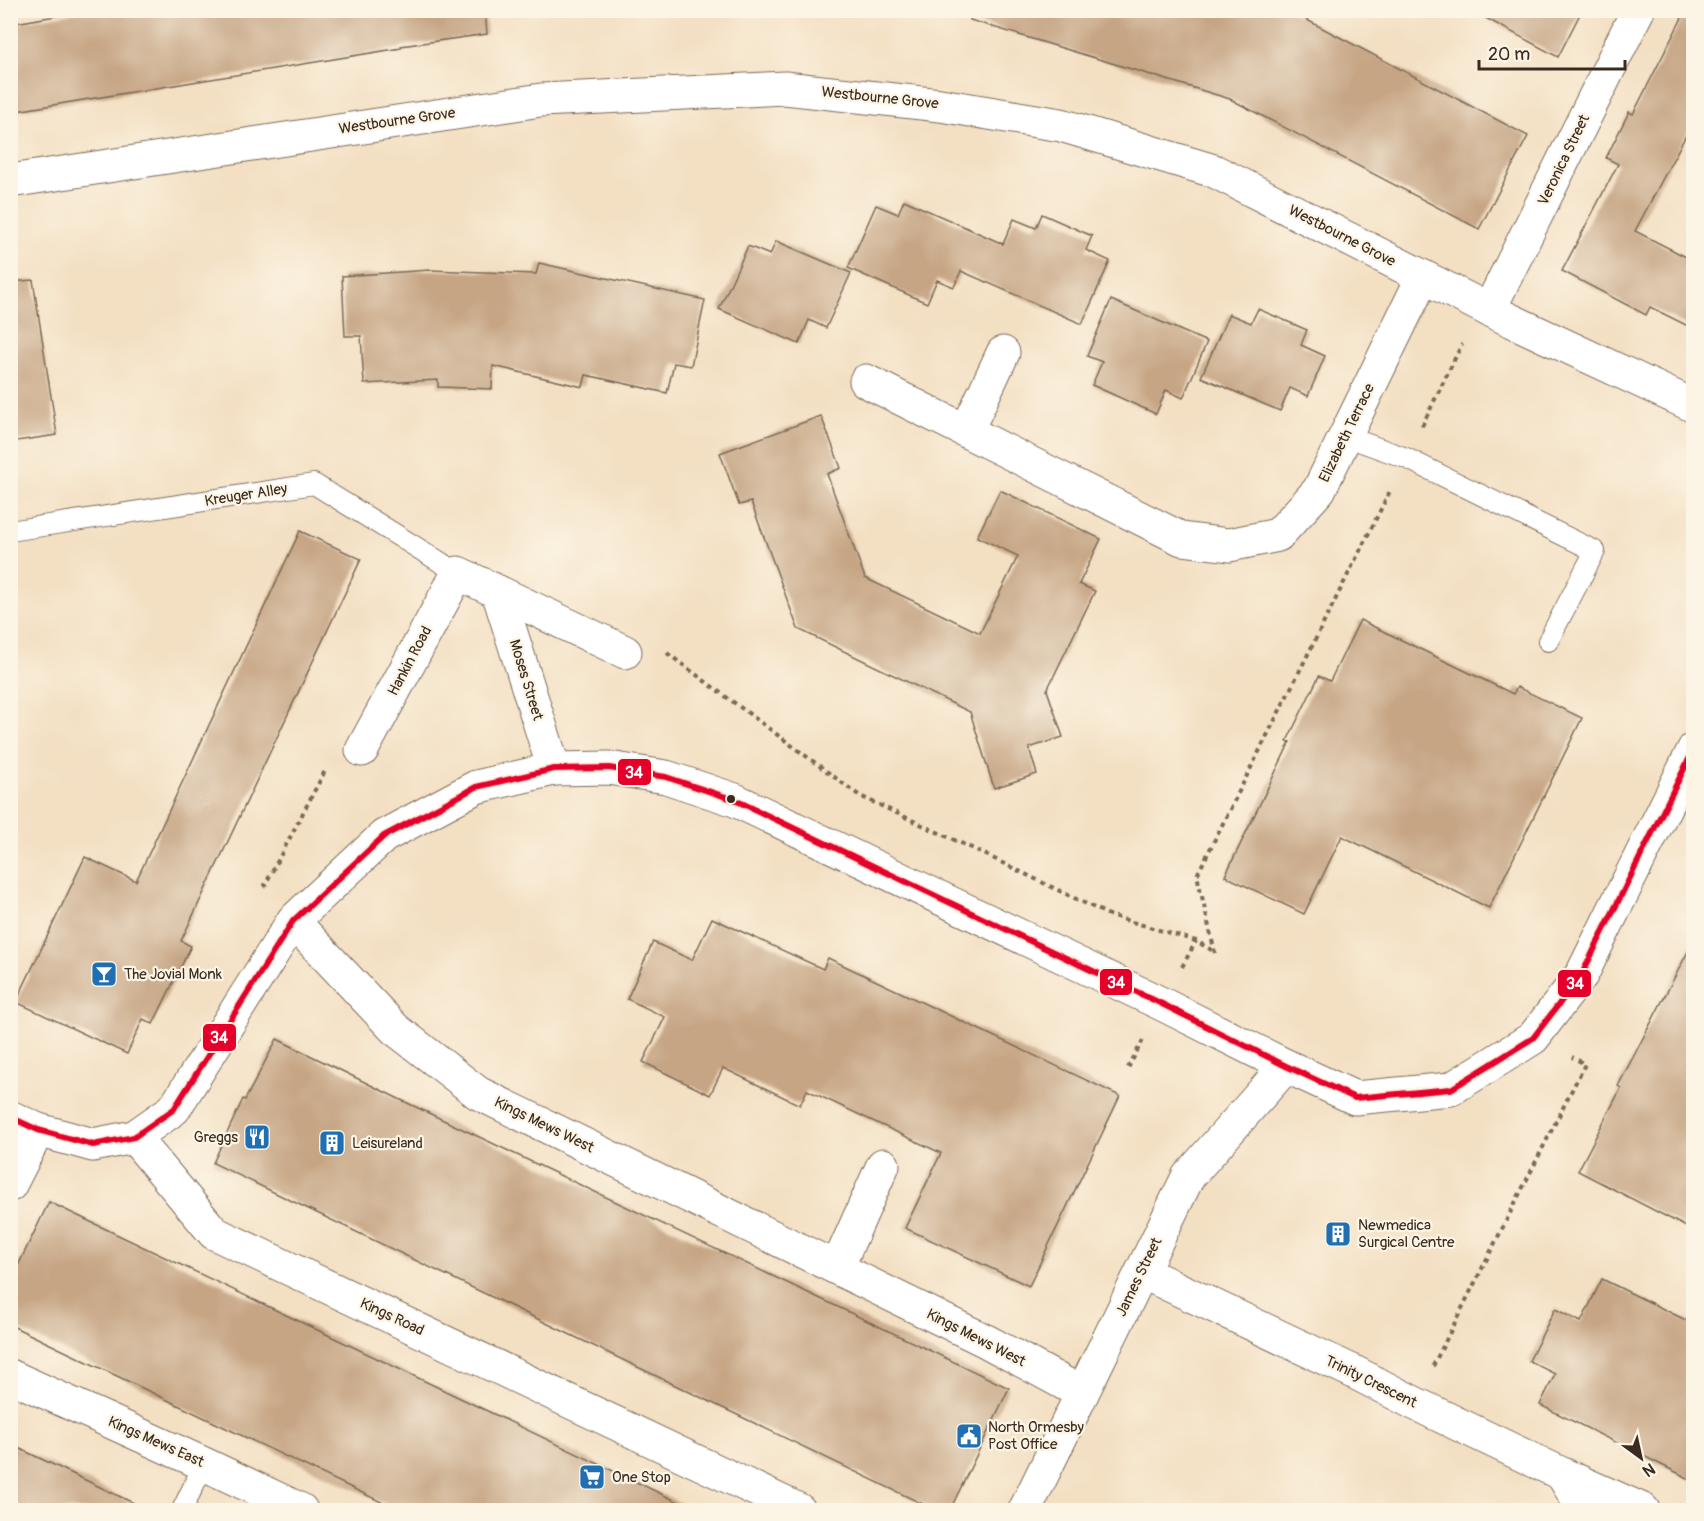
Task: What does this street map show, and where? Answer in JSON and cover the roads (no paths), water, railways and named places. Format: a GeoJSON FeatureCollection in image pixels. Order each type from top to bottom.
{"type":"FeatureCollection","features":[{"type":"Feature","properties":{"kind":"street","name":"Veronica Street"},"geometry":{"type":"LineString","coordinates":[[1485,308],[1638,10]]}},
{"type":"Feature","properties":{"kind":"street","name":"Westbourne Grove"},"geometry":{"type":"LineString","coordinates":[[10,181],[541,100],[784,88],[940,105],[1061,125],[1214,171],[1485,308],[1694,406]]}},
{"type":"Feature","properties":{"kind":"street","name":"Elizabeth Terrace"},"geometry":{"type":"LineString","coordinates":[[866,381],[1182,539],[1229,545],[1278,535],[1319,490],[1423,277]]}},
{"type":"Feature","properties":{"kind":"street"},"geometry":{"type":"LineString","coordinates":[[967,430],[1003,352]]}},
{"type":"Feature","properties":{"kind":"street"},"geometry":{"type":"LineString","coordinates":[[458,573],[625,652]]}},
{"type":"Feature","properties":{"kind":"street","name":"Hankin Road"},"geometry":{"type":"LineString","coordinates":[[362,750],[458,573]]}},
{"type":"Feature","properties":{"kind":"street","name":"Moses Street"},"geometry":{"type":"LineString","coordinates":[[498,592],[554,769]]}},
{"type":"Feature","properties":{"kind":"street"},"geometry":{"type":"LineString","coordinates":[[10,1185],[24,1124],[93,1145],[134,1137],[174,1109],[293,921],[384,836],[476,787],[554,769],[609,768],[666,777],[735,800],[1355,1098],[1451,1089],[1533,1038],[1582,974],[1694,749]]}},
{"type":"Feature","properties":{"kind":"street","name":"Kings Mews West"},"geometry":{"type":"LineString","coordinates":[[293,921],[395,1029],[478,1093],[986,1341],[1082,1393]]}},
{"type":"Feature","properties":{"kind":"street","name":"James Street"},"geometry":{"type":"LineString","coordinates":[[1025,1510],[1188,1177],[1286,1066]]}},
{"type":"Feature","properties":{"kind":"street","name":"Kings Road"},"geometry":{"type":"LineString","coordinates":[[134,1137],[214,1233],[799,1510]]}},
{"type":"Feature","properties":{"kind":"street"},"geometry":{"type":"LineString","coordinates":[[837,1268],[882,1165]]}},
{"type":"Feature","properties":{"kind":"street","name":"Trinity Crescent"},"geometry":{"type":"LineString","coordinates":[[1142,1272],[1352,1371],[1562,1474],[1643,1510]]}},
{"type":"Feature","properties":{"kind":"street","name":"Kings Mews East"},"geometry":{"type":"LineString","coordinates":[[10,1377],[301,1510]]}},
{"type":"Feature","properties":{"kind":"street"},"geometry":{"type":"LineString","coordinates":[[1562,1474],[1579,1502],[1579,1510]]}},
{"type":"Feature","properties":{"kind":"lane"},"geometry":{"type":"LineString","coordinates":[[1345,436],[1406,458],[1595,551],[1548,641]]}},
{"type":"Feature","properties":{"kind":"lane","name":"Kreuger Alley"},"geometry":{"type":"LineString","coordinates":[[10,531],[314,484],[458,573]]}},
{"type":"Feature","properties":{"kind":"lane"},"geometry":{"type":"LineString","coordinates":[[182,1510],[204,1464]]}},
{"type":"Feature","properties":{"kind":"place","name":"The Jovial Monk"},"geometry":{"type":"Point","coordinates":[104,974]}},
{"type":"Feature","properties":{"kind":"place","name":"Greggs"},"geometry":{"type":"Point","coordinates":[257,1137]}},
{"type":"Feature","properties":{"kind":"place","name":"Leisureland"},"geometry":{"type":"Point","coordinates":[332,1143]}},
{"type":"Feature","properties":{"kind":"place","name":"Newmedica Surgical Centre"},"geometry":{"type":"Point","coordinates":[1338,1234]}},
{"type":"Feature","properties":{"kind":"place","name":"North Ormesby Post Office"},"geometry":{"type":"Point","coordinates":[969,1436]}},
{"type":"Feature","properties":{"kind":"place","name":"One Stop"},"geometry":{"type":"Point","coordinates":[592,1477]}}]}
